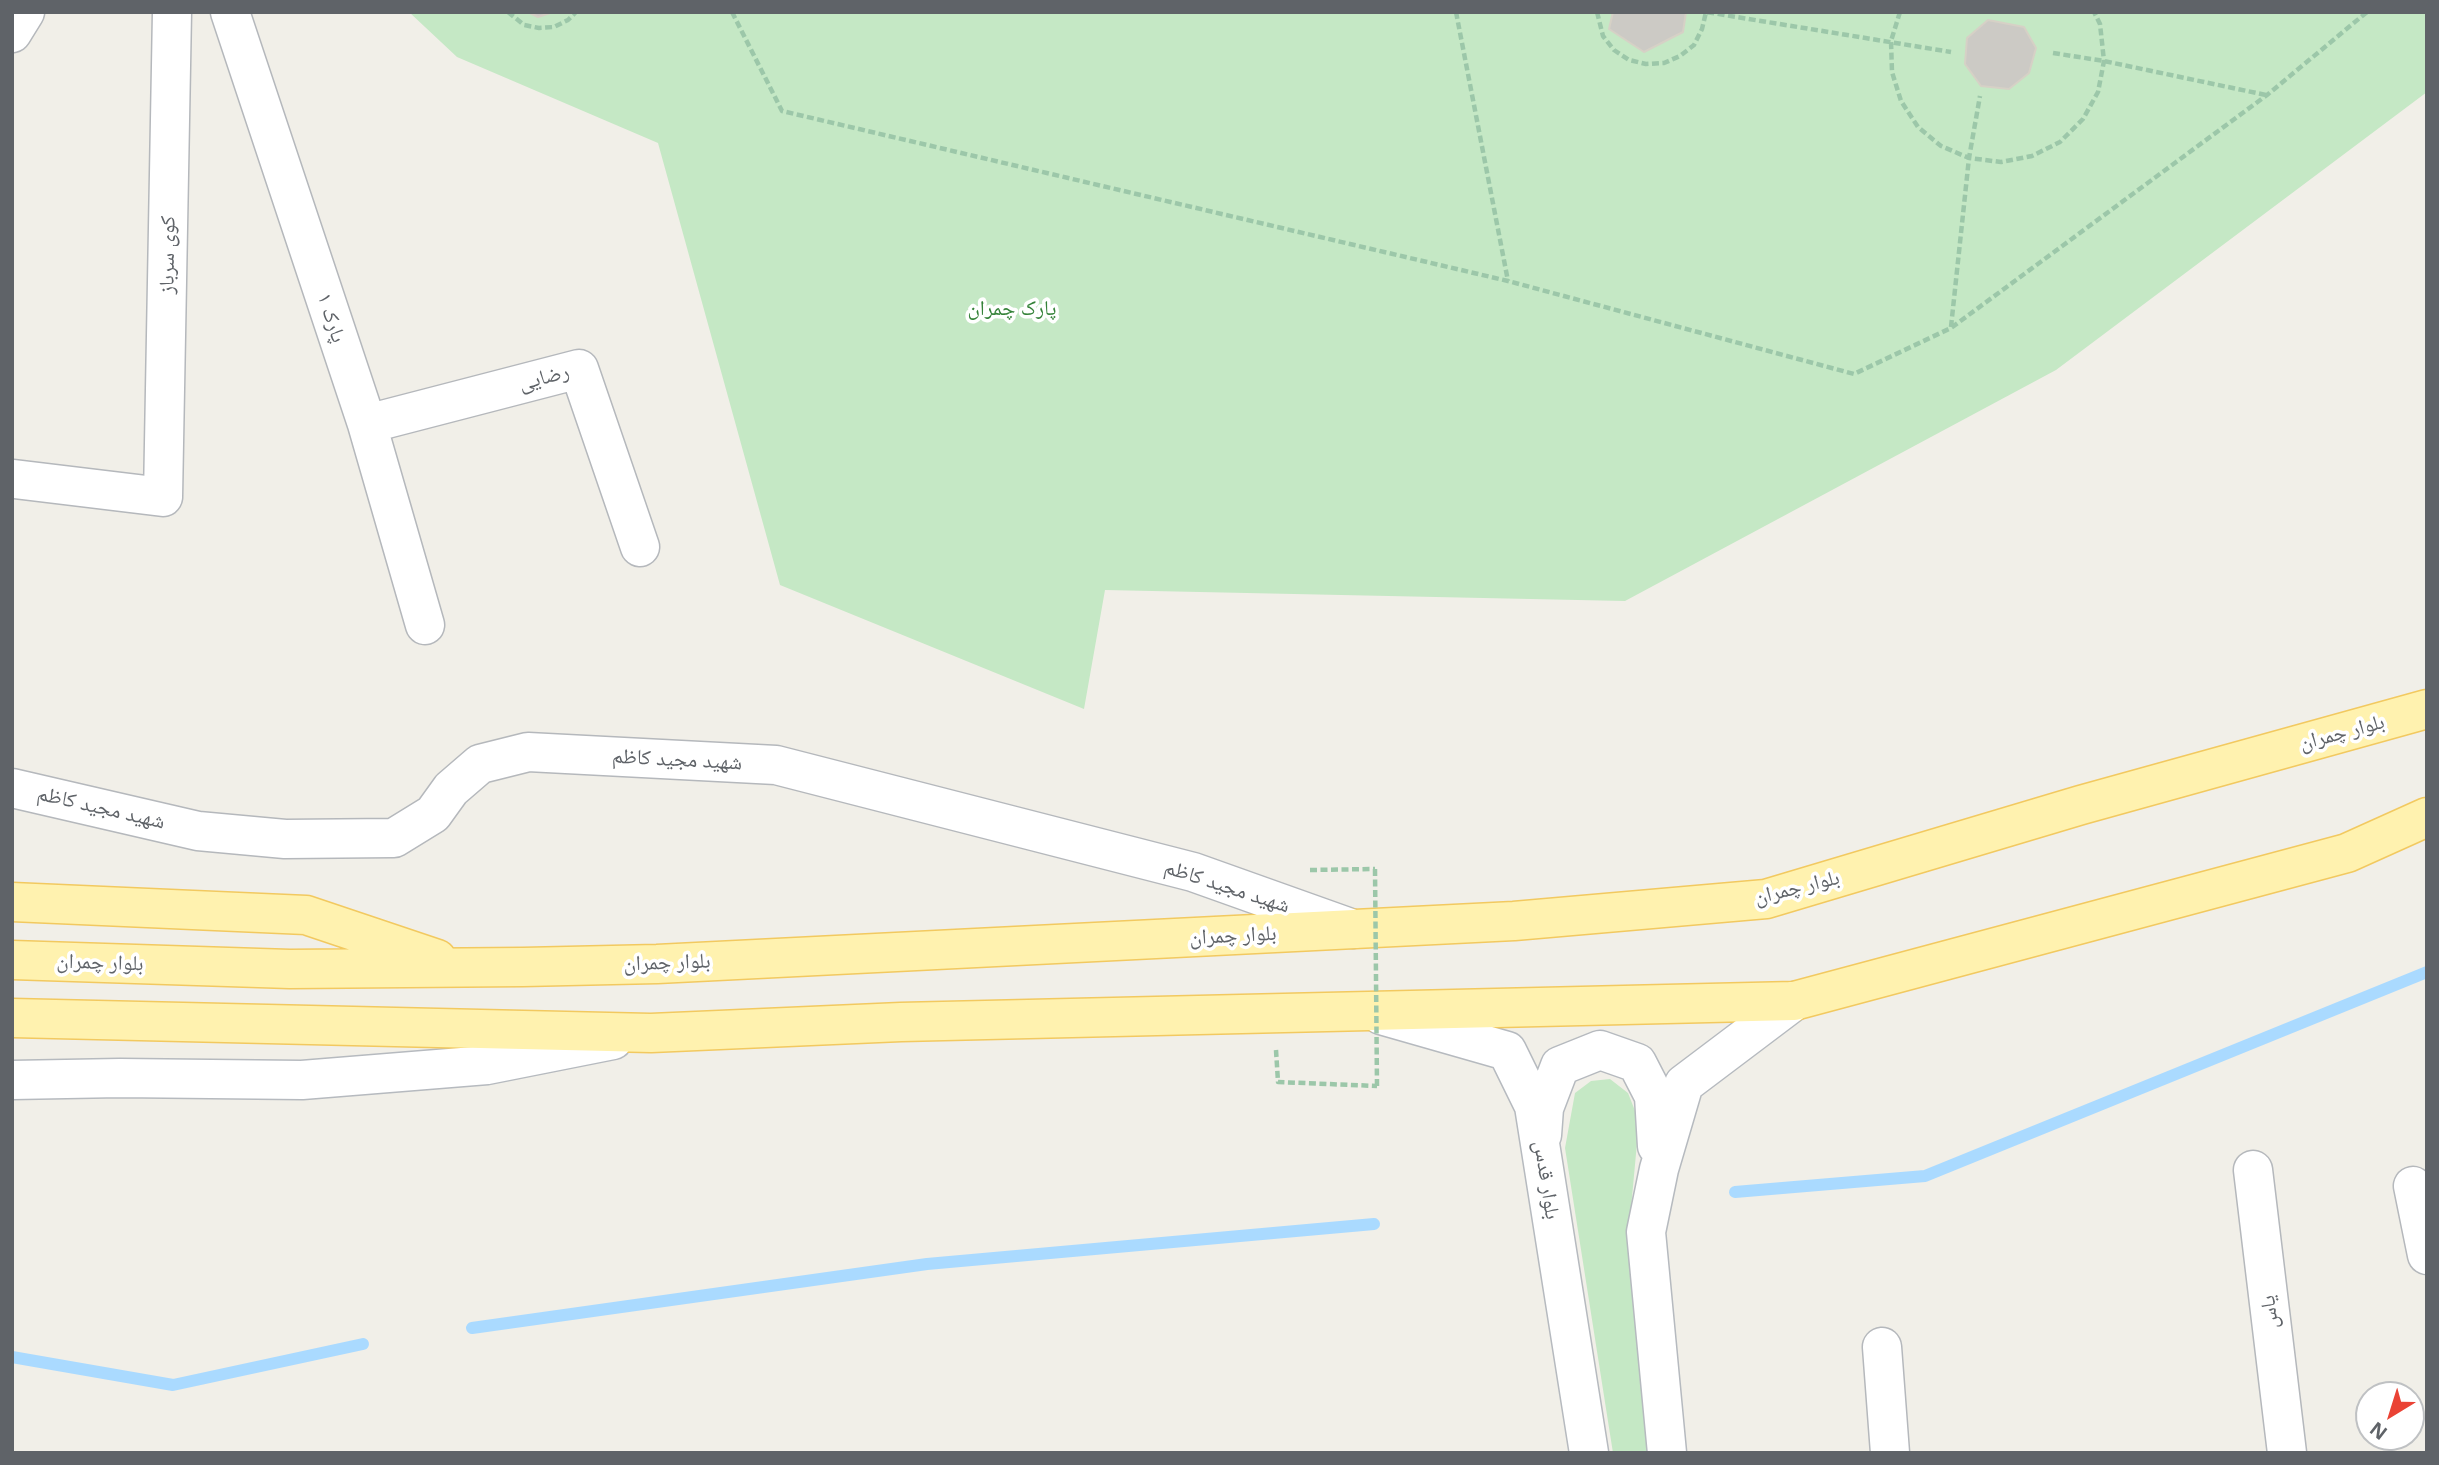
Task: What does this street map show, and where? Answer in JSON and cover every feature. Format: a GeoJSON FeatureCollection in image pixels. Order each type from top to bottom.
{"type":"FeatureCollection","features":[{"type":"Feature","properties":{"kind":"main road","name":"بلوار چمران"},"geometry":{"type":"LineString","coordinates":[[12,960],[290,969],[657,964],[1514,921],[1766,899],[2081,805],[2427,709]]}},
{"type":"Feature","properties":{"kind":"main road"},"geometry":{"type":"LineString","coordinates":[[12,1018],[652,1032],[901,1022],[1794,1001],[2347,852],[2427,817]]}},
{"type":"Feature","properties":{"kind":"main road"},"geometry":{"type":"LineString","coordinates":[[12,902],[306,915],[465,968]]}},
{"type":"Feature","properties":{"kind":"street"},"geometry":{"type":"LineString","coordinates":[[12,33],[25,12]]}},
{"type":"Feature","properties":{"kind":"street","name":"کوی سرباز"},"geometry":{"type":"LineString","coordinates":[[13,479],[163,497],[172,12]]}},
{"type":"Feature","properties":{"kind":"street","name":"پارک ۱"},"geometry":{"type":"LineString","coordinates":[[230,12],[367,424],[425,625]]}},
{"type":"Feature","properties":{"kind":"street","name":"رضایی"},"geometry":{"type":"LineString","coordinates":[[367,424],[579,369],[640,547]]}},
{"type":"Feature","properties":{"kind":"street","name":"شهید مجید کاظم"},"geometry":{"type":"LineString","coordinates":[[12,788],[198,831],[285,839],[394,838],[433,814],[451,789],[480,764],[528,752],[776,765],[1193,873],[1353,929]]}},
{"type":"Feature","properties":{"kind":"street"},"geometry":{"type":"LineString","coordinates":[[1667,1453],[1646,1232],[1659,1170],[1684,1084],[1794,1001]]}},
{"type":"Feature","properties":{"kind":"street","name":"بلوار قدس"},"geometry":{"type":"LineString","coordinates":[[1373,1012],[1507,1051],[1534,1106],[1589,1453]]}},
{"type":"Feature","properties":{"kind":"street"},"geometry":{"type":"LineString","coordinates":[[12,1080],[302,1080],[487,1065],[652,1032]]}},
{"type":"Feature","properties":{"kind":"street"},"geometry":{"type":"LineString","coordinates":[[1541,1152],[1544,1108],[1560,1066],[1600,1050],[1637,1063],[1654,1096],[1659,1170]]}},
{"type":"Feature","properties":{"kind":"street","name":"یاس"},"geometry":{"type":"LineString","coordinates":[[2253,1170],[2287,1453]]}},
{"type":"Feature","properties":{"kind":"street"},"geometry":{"type":"LineString","coordinates":[[2413,1186],[2427,1255]]}},
{"type":"Feature","properties":{"kind":"street"},"geometry":{"type":"LineString","coordinates":[[1882,1347],[1889,1453]]}},
{"type":"Feature","properties":{"kind":"path"},"geometry":{"type":"LineString","coordinates":[[508,12],[524,24],[539,28],[554,27],[568,20],[576,12]]}},
{"type":"Feature","properties":{"kind":"path"},"geometry":{"type":"LineString","coordinates":[[732,12],[782,111],[1507,281],[1854,374],[1951,328],[2267,95],[2367,12]]}},
{"type":"Feature","properties":{"kind":"path"},"geometry":{"type":"LineString","coordinates":[[1456,12],[1507,281]]}},
{"type":"Feature","properties":{"kind":"path"},"geometry":{"type":"LineString","coordinates":[[1597,12],[1603,36],[1614,50],[1629,60],[1646,64],[1664,63],[1680,56],[1694,45],[1706,12],[1951,52]]}},
{"type":"Feature","properties":{"kind":"path"},"geometry":{"type":"LineString","coordinates":[[1900,12],[1891,41],[1892,72],[1901,101],[1918,127],[1941,146],[1969,158],[2001,162],[2032,156],[2060,142],[2083,119],[2098,92],[2104,61],[2100,24],[2094,12]]}},
{"type":"Feature","properties":{"kind":"path"},"geometry":{"type":"LineString","coordinates":[[2053,53],[2267,95]]}},
{"type":"Feature","properties":{"kind":"path"},"geometry":{"type":"LineString","coordinates":[[1951,328],[1969,158],[1980,96]]}},
{"type":"Feature","properties":{"kind":"path"},"geometry":{"type":"LineString","coordinates":[[1278,1082],[1377,1086],[1375,869]]}},
{"type":"Feature","properties":{"kind":"green space","name":"پارک چمران"},"geometry":{"type":"Polygon","coordinates":[[[409,12],[2427,12],[2427,92],[2056,370],[1625,601],[1105,590],[1084,709],[780,585],[658,143],[457,57],[409,12]]]}},
{"type":"Feature","properties":{"kind":"green space"},"geometry":{"type":"Polygon","coordinates":[[[1610,1079],[1628,1093],[1639,1121],[1628,1241],[1653,1453],[1613,1453],[1565,1148],[1575,1093],[1591,1081],[1610,1079]]]}},
{"type":"Feature","properties":{"kind":"building"},"geometry":{"type":"Polygon","coordinates":[[[528,12],[553,12],[538,17],[528,12]]]}},
{"type":"Feature","properties":{"kind":"building"},"geometry":{"type":"Polygon","coordinates":[[[1613,12],[1686,12],[1683,32],[1644,52],[1609,29],[1613,12]]]}},
{"type":"Feature","properties":{"kind":"building"},"geometry":{"type":"Polygon","coordinates":[[[1988,20],[2024,27],[2036,48],[2029,73],[2009,89],[1981,86],[1965,64],[1967,38],[1988,20]]]}},
{"type":"Feature","properties":{"kind":"waterway"},"geometry":{"type":"LineString","coordinates":[[1735,1192],[1925,1176],[2427,972]]}},
{"type":"Feature","properties":{"kind":"waterway"},"geometry":{"type":"LineString","coordinates":[[472,1328],[927,1264],[1374,1224]]}},
{"type":"Feature","properties":{"kind":"waterway"},"geometry":{"type":"LineString","coordinates":[[12,1357],[173,1385],[363,1344]]}}]}
